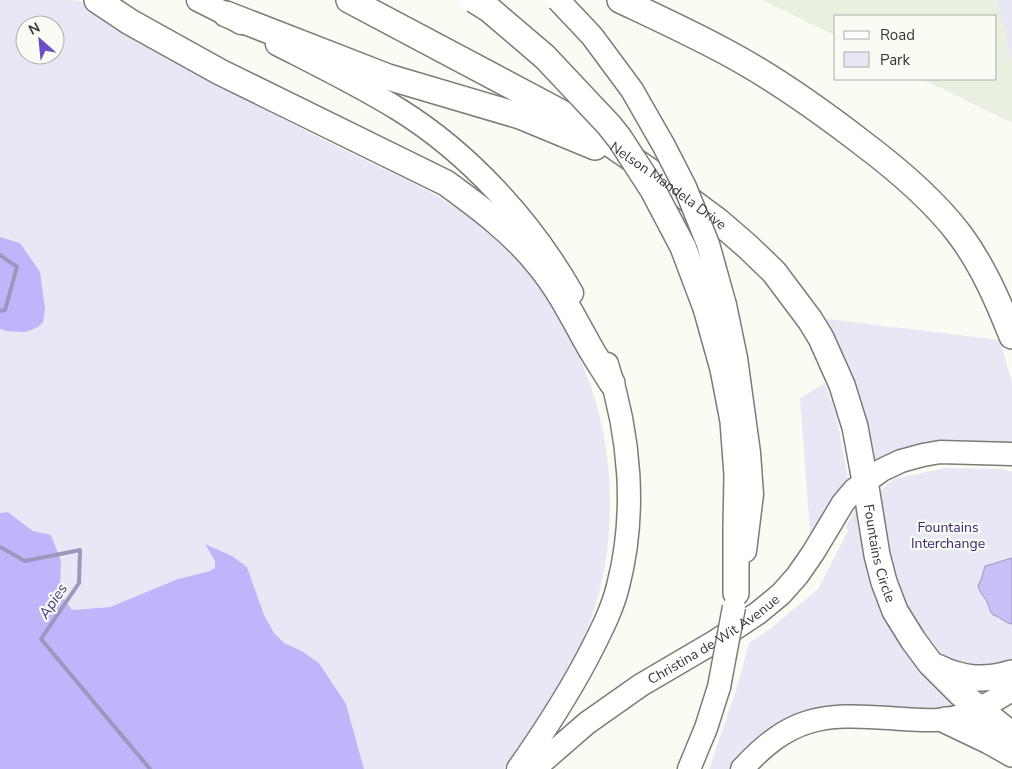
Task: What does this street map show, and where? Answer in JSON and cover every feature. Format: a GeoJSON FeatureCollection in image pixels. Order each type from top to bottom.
{"type":"FeatureCollection","features":[{"type":"Feature","properties":{"kind":"highway"},"geometry":{"type":"LineString","coordinates":[[97,0],[130,22],[220,72],[446,183],[476,205],[505,230],[539,264],[561,296],[612,382]]}},
{"type":"Feature","properties":{"kind":"highway","name":"Nelson Mandela Drive"},"geometry":{"type":"LineString","coordinates":[[349,0],[577,121],[664,181],[718,222],[761,259],[810,320],[824,345],[842,385],[854,427],[865,481]]}},
{"type":"Feature","properties":{"kind":"highway"},"geometry":{"type":"LineString","coordinates":[[474,0],[490,10],[546,57],[609,125],[653,190],[716,306],[721,361],[733,421],[737,475],[735,600]]}},
{"type":"Feature","properties":{"kind":"highway"},"geometry":{"type":"LineString","coordinates":[[620,0],[694,35],[755,68],[830,118],[895,168],[931,202],[960,236],[987,279],[1012,336]]}},
{"type":"Feature","properties":{"kind":"highway"},"geometry":{"type":"LineString","coordinates":[[226,14],[388,77],[520,116],[586,142],[664,181]]}},
{"type":"Feature","properties":{"kind":"highway","name":"Fountains Circle"},"geometry":{"type":"LineString","coordinates":[[865,481],[876,555],[884,582],[896,611],[913,640],[930,663],[960,693],[1012,735]]}},
{"type":"Feature","properties":{"kind":"highway"},"geometry":{"type":"LineString","coordinates":[[930,663],[964,677],[984,679],[1012,673]]}},
{"type":"Feature","properties":{"kind":"highway"},"geometry":{"type":"LineString","coordinates":[[945,720],[1012,754]]}},
{"type":"Feature","properties":{"kind":"main road"},"geometry":{"type":"LineString","coordinates":[[198,0],[398,109],[445,144],[474,169],[522,220],[549,256],[575,298],[607,365],[624,431],[629,484],[626,551],[618,587],[605,624],[577,678],[518,769]]}},
{"type":"Feature","properties":{"kind":"main road"},"geometry":{"type":"LineString","coordinates":[[558,0],[592,36],[632,90],[664,146],[685,187],[708,244],[716,306]]}},
{"type":"Feature","properties":{"kind":"main road"},"geometry":{"type":"LineString","coordinates":[[865,481],[901,461],[923,455],[940,452],[1012,454]]}},
{"type":"Feature","properties":{"kind":"main road","name":"Christina de Wit Avenue"},"geometry":{"type":"LineString","coordinates":[[534,769],[594,718],[641,685],[730,632],[781,594],[797,576],[813,553],[843,503],[865,481]]}},
{"type":"Feature","properties":{"kind":"main road"},"geometry":{"type":"LineString","coordinates":[[689,769],[706,728],[719,687],[735,600]]}},
{"type":"Feature","properties":{"kind":"main road"},"geometry":{"type":"LineString","coordinates":[[742,769],[780,735],[794,727],[818,719],[834,716],[860,716],[922,721],[945,720],[979,708],[1012,690]]}},
{"type":"Feature","properties":{"kind":"shaded area"},"geometry":{"type":"Polygon","coordinates":[[[762,0],[1012,0],[1012,123],[924,80],[997,80],[997,15],[834,15],[834,35],[762,0]]]}},
{"type":"Feature","properties":{"kind":"shaded area"},"geometry":{"type":"Polygon","coordinates":[[[0,237],[20,243],[40,272],[45,309],[43,322],[38,327],[26,332],[0,329],[0,237]]]}},
{"type":"Feature","properties":{"kind":"shaded area"},"geometry":{"type":"Polygon","coordinates":[[[8,512],[33,531],[51,535],[61,561],[60,593],[72,610],[110,607],[178,579],[210,571],[215,568],[215,561],[205,544],[232,556],[247,567],[264,615],[274,633],[284,643],[302,651],[319,663],[346,704],[364,769],[0,769],[0,513],[8,512]]]}},
{"type":"Feature","properties":{"kind":"shaded area"},"geometry":{"type":"Polygon","coordinates":[[[1012,558],[1012,624],[992,614],[978,585],[985,566],[1012,558]]]}},
{"type":"Feature","properties":{"kind":"green space"},"geometry":{"type":"Polygon","coordinates":[[[0,0],[66,0],[83,2],[164,53],[243,98],[438,197],[459,210],[506,249],[544,295],[574,346],[596,401],[607,459],[610,518],[602,578],[585,636],[559,689],[504,769],[364,769],[346,704],[319,663],[302,651],[284,643],[274,633],[264,615],[247,567],[206,545],[216,561],[215,568],[210,571],[178,579],[110,607],[72,610],[60,593],[61,561],[33,531],[8,512],[0,513],[0,329],[6,331],[20,243],[0,237],[0,0]]]}},
{"type":"Feature","properties":{"kind":"green space"},"geometry":{"type":"Polygon","coordinates":[[[998,0],[1012,0],[1012,61],[1006,36],[1010,35],[1001,17],[998,0]]]}},
{"type":"Feature","properties":{"kind":"green space"},"geometry":{"type":"Polygon","coordinates":[[[819,318],[1000,340],[1012,383],[1012,450],[873,471],[819,318]]]}},
{"type":"Feature","properties":{"kind":"green space"},"geometry":{"type":"Polygon","coordinates":[[[825,383],[836,415],[850,488],[811,545],[800,398],[825,383]]]}},
{"type":"Feature","properties":{"kind":"green space","name":"Fountains Interchange"},"geometry":{"type":"Polygon","coordinates":[[[945,468],[1003,469],[1012,472],[1012,667],[969,668],[942,654],[913,617],[895,581],[885,546],[878,493],[894,479],[945,468]]]}},
{"type":"Feature","properties":{"kind":"green space"},"geometry":{"type":"Polygon","coordinates":[[[854,510],[859,511],[913,660],[932,684],[966,712],[851,709],[736,769],[709,769],[736,691],[749,643],[770,629],[818,589],[848,531],[846,527],[854,510]]]}},
{"type":"Feature","properties":{"kind":"waterway","name":"Apies"},"geometry":{"type":"LineString","coordinates":[[0,255],[17,267],[5,310],[0,311]]}},
{"type":"Feature","properties":{"kind":"waterway","name":"Apies"},"geometry":{"type":"LineString","coordinates":[[0,547],[25,561],[80,550],[79,583],[41,639],[150,769]]}}]}
